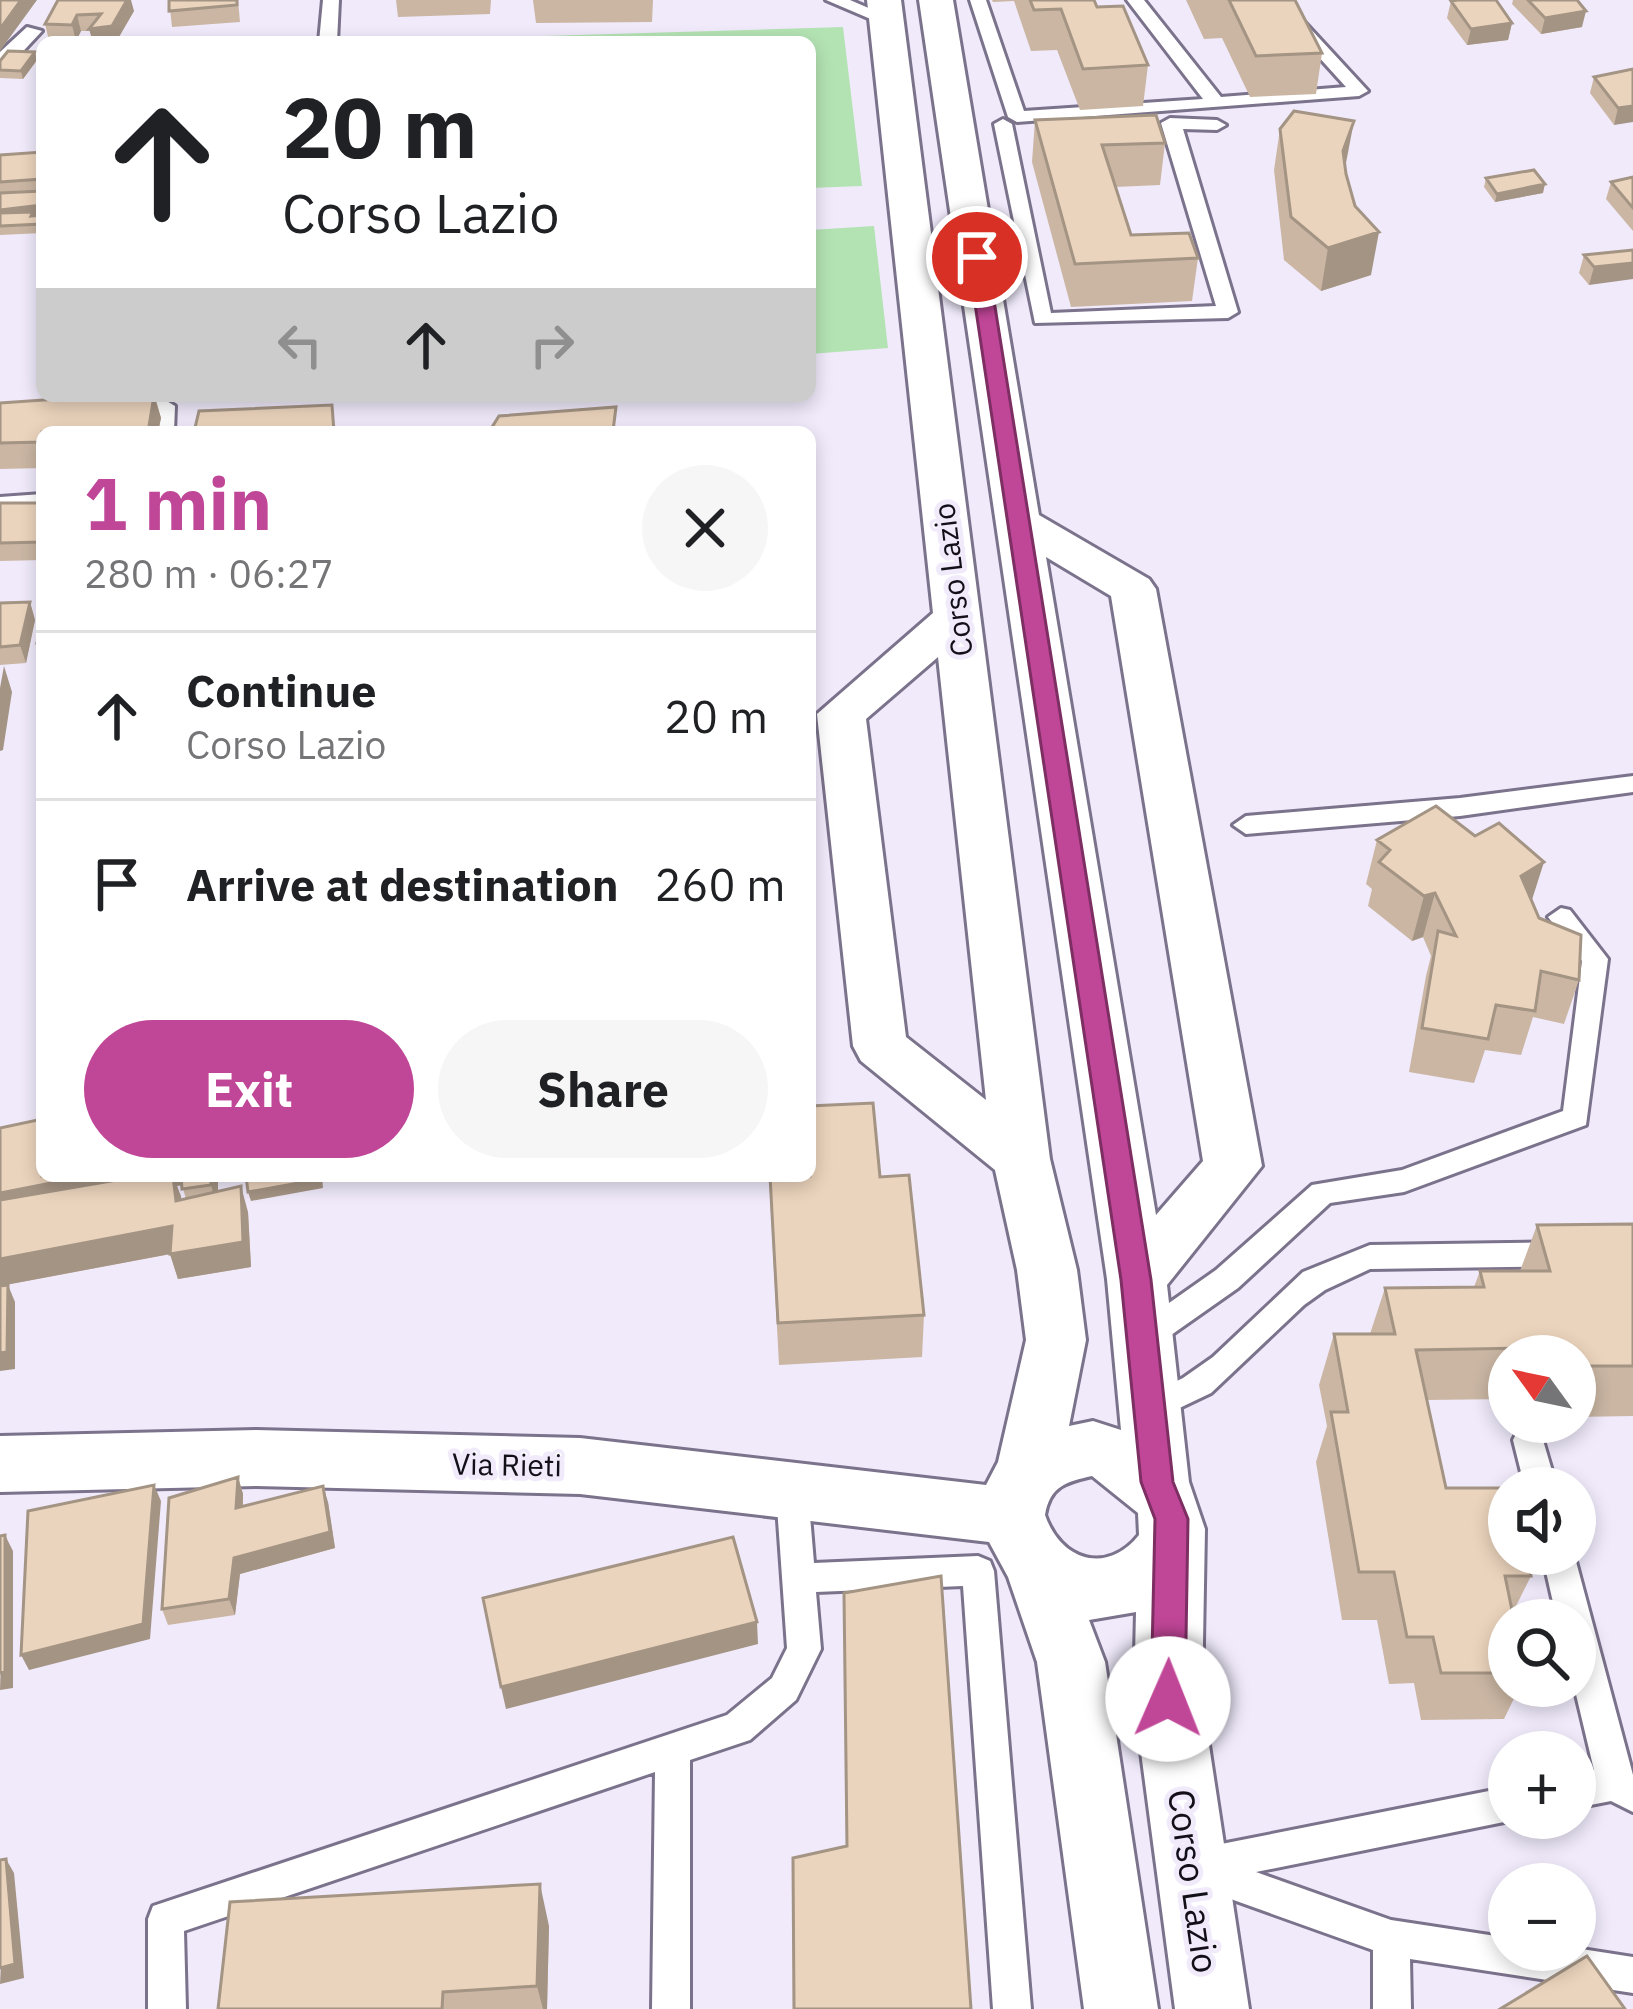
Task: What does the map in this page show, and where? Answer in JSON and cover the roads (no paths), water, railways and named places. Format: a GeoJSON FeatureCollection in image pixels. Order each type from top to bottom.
{"type":"FeatureCollection","features":[{"type":"Feature","properties":{"kind":"street","name":"Corso Lazio"},"geometry":{"type":"LineString","coordinates":[[936,0],[980,124],[1021,523],[1136,1280],[1164,1510],[1168,1699],[1212,2009]]}},
{"type":"Feature","properties":{"kind":"street","name":"Corso Lazio"},"geometry":{"type":"LineString","coordinates":[[885,9],[1021,1159],[1047,1270],[1056,1340],[1025,1519]]}},
{"type":"Feature","properties":{"kind":"street"},"geometry":{"type":"LineString","coordinates":[[1021,523],[1133,589],[1233,1166],[1136,1280]]}},
{"type":"Feature","properties":{"kind":"street"},"geometry":{"type":"LineString","coordinates":[[957,617],[841,713],[880,1046],[1021,1159]]}},
{"type":"Feature","properties":{"kind":"street"},"geometry":{"type":"LineString","coordinates":[[1025,1519],[1062,1584],[1118,1589],[1142,1578],[1160,1561],[1164,1510],[1118,1454],[1068,1449],[1025,1519],[1071,1662],[1121,2009]]}},
{"type":"Feature","properties":{"kind":"street","name":"Via Rieti"},"geometry":{"type":"LineString","coordinates":[[0,1464],[256,1458],[580,1466],[1025,1519]]}},
{"type":"Feature","properties":{"kind":"lane"},"geometry":{"type":"LineString","coordinates":[[328,36],[331,0]]}},
{"type":"Feature","properties":{"kind":"lane"},"geometry":{"type":"LineString","coordinates":[[834,0],[885,9]]}},
{"type":"Feature","properties":{"kind":"lane"},"geometry":{"type":"LineString","coordinates":[[978,0],[1017,117],[1359,91],[1274,0]]}},
{"type":"Feature","properties":{"kind":"lane"},"geometry":{"type":"LineString","coordinates":[[1135,0],[1216,104]]}},
{"type":"Feature","properties":{"kind":"lane"},"geometry":{"type":"LineString","coordinates":[[0,56],[8,57],[33,31]]}},
{"type":"Feature","properties":{"kind":"lane"},"geometry":{"type":"LineString","coordinates":[[1172,123],[1228,312],[1042,319],[980,124],[1172,123],[1216,125]]}},
{"type":"Feature","properties":{"kind":"lane"},"geometry":{"type":"LineString","coordinates":[[94,410],[165,406],[163,426]]}},
{"type":"Feature","properties":{"kind":"lane"},"geometry":{"type":"LineString","coordinates":[[0,504],[36,501]]}},
{"type":"Feature","properties":{"kind":"lane"},"geometry":{"type":"LineString","coordinates":[[1246,825],[1460,807],[1633,784]]}},
{"type":"Feature","properties":{"kind":"lane"},"geometry":{"type":"LineString","coordinates":[[1143,1338],[1227,1280],[1322,1193],[1404,1181],[1576,1117],[1595,959],[1561,917]]}},
{"type":"Feature","properties":{"kind":"lane"},"geometry":{"type":"LineString","coordinates":[[1150,1409],[1202,1383],[1298,1287],[1328,1268],[1370,1257],[1633,1253]]}},
{"type":"Feature","properties":{"kind":"lane"},"geometry":{"type":"LineString","coordinates":[[167,2009],[166,1919],[738,1728],[784,1689],[804,1649],[792,1492]]}},
{"type":"Feature","properties":{"kind":"lane"},"geometry":{"type":"LineString","coordinates":[[800,1578],[978,1571],[1012,2009]]}},
{"type":"Feature","properties":{"kind":"lane"},"geometry":{"type":"LineString","coordinates":[[1596,1693],[1624,1789]]}},
{"type":"Feature","properties":{"kind":"lane"},"geometry":{"type":"LineString","coordinates":[[671,2009],[673,1750]]}},
{"type":"Feature","properties":{"kind":"lane"},"geometry":{"type":"LineString","coordinates":[[1192,1868],[1488,1808]]}},
{"type":"Feature","properties":{"kind":"lane"},"geometry":{"type":"LineString","coordinates":[[1192,1868],[1391,1938],[1633,1975]]}},
{"type":"Feature","properties":{"kind":"lane"},"geometry":{"type":"LineString","coordinates":[[1391,1938],[1392,2009]]}}]}
